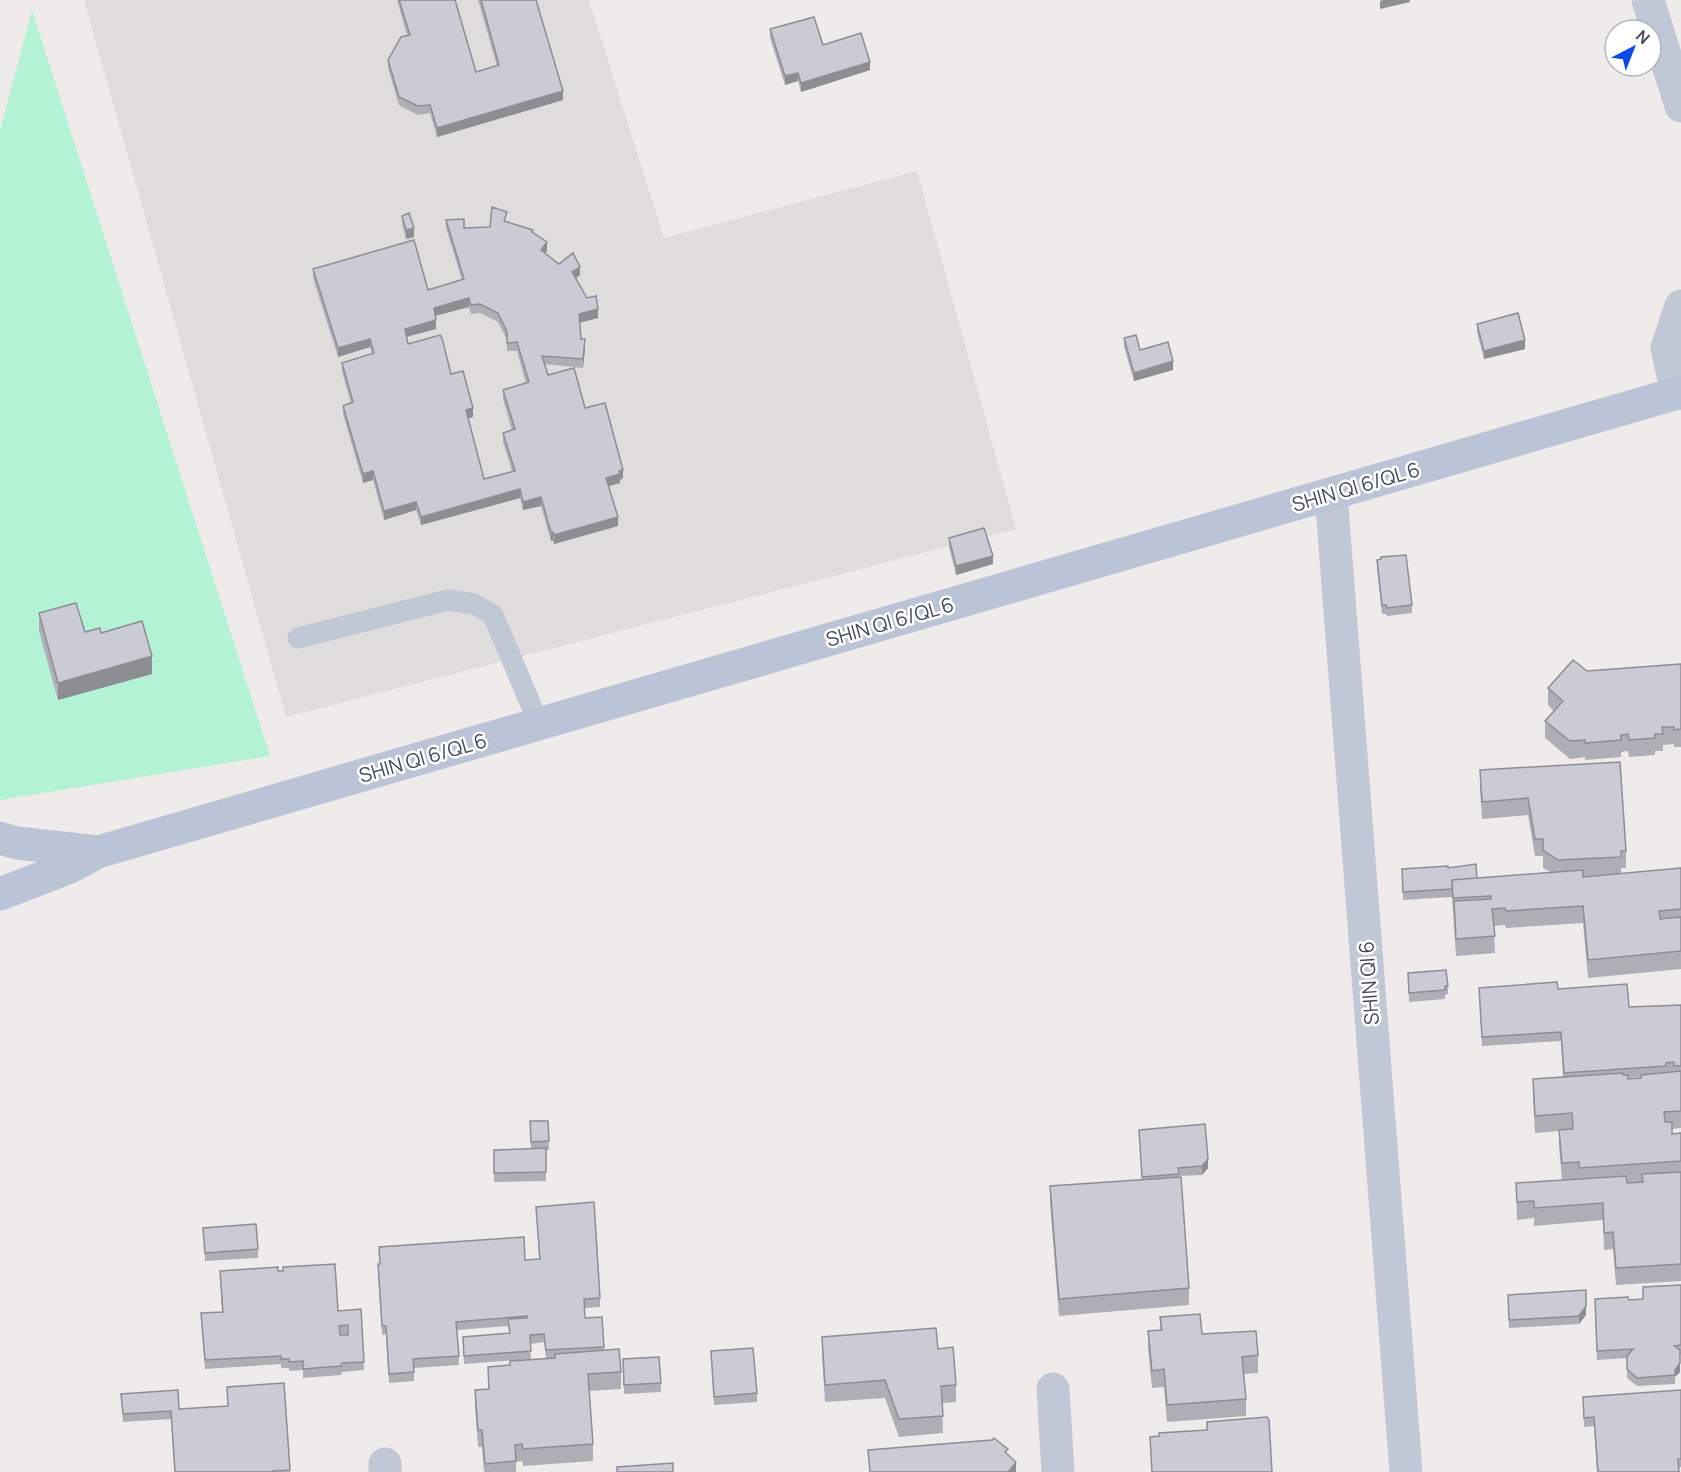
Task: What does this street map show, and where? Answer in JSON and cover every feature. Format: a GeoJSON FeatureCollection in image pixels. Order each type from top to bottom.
{"type":"FeatureCollection","features":[{"type":"Feature","properties":{"kind":"street"},"geometry":{"type":"LineString","coordinates":[[1648,0],[1681,106]]}},
{"type":"Feature","properties":{"kind":"street"},"geometry":{"type":"LineString","coordinates":[[1679,393],[1667,348],[1681,306]]}},
{"type":"Feature","properties":{"kind":"street","name":"SHIN QI 6/QL 6"},"geometry":{"type":"LineString","coordinates":[[0,894],[70,867],[98,852],[1679,393]]}},
{"type":"Feature","properties":{"kind":"street","name":"SHIN QI 6"},"geometry":{"type":"LineString","coordinates":[[1331,494],[1406,1472]]}},
{"type":"Feature","properties":{"kind":"street","name":"SHIN QI 6/QL 6"},"geometry":{"type":"LineString","coordinates":[[0,838],[17,843],[98,852]]}},
{"type":"Feature","properties":{"kind":"street"},"geometry":{"type":"LineString","coordinates":[[1053,1389],[1058,1472]]}},
{"type":"Feature","properties":{"kind":"lane"},"geometry":{"type":"LineString","coordinates":[[298,638],[448,600],[474,604],[493,615],[538,724]]}},
{"type":"Feature","properties":{"kind":"shaded area"},"geometry":{"type":"Polygon","coordinates":[[[84,0],[589,0],[664,238],[917,171],[1016,529],[286,717],[84,0]]]}},
{"type":"Feature","properties":{"kind":"green space"},"geometry":{"type":"Polygon","coordinates":[[[32,10],[270,756],[0,800],[0,131],[32,10]]]}},
{"type":"Feature","properties":{"kind":"building"},"geometry":{"type":"Polygon","coordinates":[[[399,0],[455,0],[476,72],[499,65],[481,0],[536,0],[563,91],[437,128],[430,105],[418,106],[399,97],[388,60],[401,37],[410,35],[399,0]]]}},
{"type":"Feature","properties":{"kind":"building"},"geometry":{"type":"Polygon","coordinates":[[[814,17],[823,45],[861,33],[870,62],[801,83],[798,73],[785,76],[770,29],[814,17]]]}},
{"type":"Feature","properties":{"kind":"building"},"geometry":{"type":"Polygon","coordinates":[[[492,207],[507,212],[504,221],[533,230],[532,232],[547,242],[541,250],[559,264],[573,253],[580,267],[572,272],[587,298],[596,296],[598,309],[579,314],[581,339],[585,339],[583,359],[542,356],[548,375],[574,368],[585,408],[605,403],[623,470],[619,471],[620,474],[606,478],[618,517],[554,535],[551,532],[541,497],[523,502],[520,489],[421,517],[416,502],[384,511],[373,471],[363,474],[343,406],[353,402],[342,363],[374,353],[370,339],[338,348],[313,269],[414,240],[428,290],[464,279],[446,220],[464,219],[464,228],[490,227],[492,207]],[[469,298],[434,308],[436,320],[405,329],[408,344],[440,335],[451,374],[463,371],[473,408],[466,410],[484,479],[515,471],[503,433],[515,429],[503,390],[529,382],[517,342],[507,343],[507,332],[498,313],[480,304],[471,305],[469,298]]]}},
{"type":"Feature","properties":{"kind":"building"},"geometry":{"type":"Polygon","coordinates":[[[409,213],[414,228],[406,230],[402,216],[409,213]]]}},
{"type":"Feature","properties":{"kind":"building"},"geometry":{"type":"Polygon","coordinates":[[[1518,313],[1525,340],[1484,351],[1477,324],[1518,313]]]}},
{"type":"Feature","properties":{"kind":"building"},"geometry":{"type":"Polygon","coordinates":[[[1136,335],[1140,350],[1168,342],[1173,361],[1134,373],[1124,338],[1136,335]]]}},
{"type":"Feature","properties":{"kind":"building"},"geometry":{"type":"Polygon","coordinates":[[[984,528],[993,556],[956,566],[949,538],[984,528]]]}},
{"type":"Feature","properties":{"kind":"building"},"geometry":{"type":"Polygon","coordinates":[[[1406,555],[1412,605],[1387,608],[1386,605],[1382,605],[1377,560],[1381,557],[1406,555]]]}},
{"type":"Feature","properties":{"kind":"building"},"geometry":{"type":"Polygon","coordinates":[[[76,603],[85,632],[100,628],[101,633],[142,621],[152,656],[58,683],[39,613],[76,603]]]}},
{"type":"Feature","properties":{"kind":"building"},"geometry":{"type":"Polygon","coordinates":[[[1573,660],[1587,671],[1681,664],[1681,729],[1662,727],[1663,734],[1655,734],[1655,738],[1629,740],[1628,734],[1621,735],[1621,740],[1585,743],[1585,740],[1570,741],[1545,721],[1563,701],[1548,688],[1573,660]]]}},
{"type":"Feature","properties":{"kind":"building"},"geometry":{"type":"Polygon","coordinates":[[[1620,762],[1626,851],[1621,851],[1621,857],[1558,860],[1543,850],[1543,839],[1535,839],[1528,798],[1482,802],[1480,770],[1620,762]]]}},
{"type":"Feature","properties":{"kind":"building"},"geometry":{"type":"Polygon","coordinates":[[[1476,864],[1477,878],[1452,880],[1452,889],[1403,892],[1402,869],[1448,866],[1448,868],[1476,864]]]}},
{"type":"Feature","properties":{"kind":"building"},"geometry":{"type":"Polygon","coordinates":[[[1681,868],[1681,909],[1659,911],[1660,919],[1681,917],[1681,951],[1588,960],[1583,906],[1506,911],[1505,908],[1492,909],[1495,936],[1456,939],[1454,901],[1491,899],[1491,896],[1453,898],[1452,880],[1583,870],[1583,877],[1681,868]]]}},
{"type":"Feature","properties":{"kind":"building"},"geometry":{"type":"Polygon","coordinates":[[[1446,970],[1448,986],[1445,986],[1445,990],[1409,993],[1408,973],[1446,970]]]}},
{"type":"Feature","properties":{"kind":"building"},"geometry":{"type":"Polygon","coordinates":[[[1557,982],[1558,989],[1627,984],[1629,1007],[1681,1005],[1681,1066],[1674,1066],[1674,1062],[1666,1063],[1666,1066],[1564,1073],[1561,1032],[1482,1037],[1479,988],[1557,982]]]}},
{"type":"Feature","properties":{"kind":"building"},"geometry":{"type":"Polygon","coordinates":[[[1681,1071],[1681,1111],[1664,1112],[1665,1122],[1672,1122],[1672,1134],[1681,1133],[1681,1161],[1579,1168],[1579,1162],[1562,1163],[1559,1130],[1573,1129],[1572,1113],[1535,1116],[1533,1079],[1623,1073],[1623,1075],[1628,1075],[1628,1079],[1641,1078],[1641,1075],[1681,1071]]]}},
{"type":"Feature","properties":{"kind":"building"},"geometry":{"type":"Polygon","coordinates":[[[530,1121],[548,1121],[549,1141],[531,1142],[530,1121]]]}},
{"type":"Feature","properties":{"kind":"building"},"geometry":{"type":"Polygon","coordinates":[[[1205,1124],[1208,1159],[1202,1166],[1178,1168],[1179,1174],[1142,1177],[1139,1130],[1205,1124]]]}},
{"type":"Feature","properties":{"kind":"building"},"geometry":{"type":"Polygon","coordinates":[[[546,1148],[546,1172],[494,1173],[494,1150],[546,1148]]]}},
{"type":"Feature","properties":{"kind":"building"},"geometry":{"type":"Polygon","coordinates":[[[1681,1172],[1681,1264],[1616,1268],[1613,1232],[1604,1233],[1603,1203],[1534,1208],[1534,1201],[1517,1202],[1516,1183],[1626,1176],[1627,1183],[1643,1182],[1642,1174],[1681,1172]]]}},
{"type":"Feature","properties":{"kind":"building"},"geometry":{"type":"Polygon","coordinates":[[[1181,1177],[1189,1288],[1059,1299],[1050,1186],[1181,1177]]]}},
{"type":"Feature","properties":{"kind":"building"},"geometry":{"type":"Polygon","coordinates":[[[594,1202],[600,1298],[584,1299],[585,1318],[602,1317],[604,1347],[546,1350],[544,1334],[530,1335],[531,1351],[464,1356],[463,1337],[510,1333],[508,1319],[527,1318],[527,1316],[456,1322],[459,1356],[413,1359],[414,1372],[389,1374],[386,1326],[382,1326],[379,1247],[524,1237],[525,1260],[540,1259],[536,1207],[594,1202]]]}},
{"type":"Feature","properties":{"kind":"building"},"geometry":{"type":"Polygon","coordinates":[[[256,1224],[258,1249],[205,1253],[203,1228],[256,1224]]]}},
{"type":"Feature","properties":{"kind":"building"},"geometry":{"type":"Polygon","coordinates":[[[335,1264],[338,1311],[361,1309],[364,1362],[303,1369],[303,1361],[289,1362],[289,1359],[281,1359],[281,1356],[205,1360],[201,1313],[223,1312],[220,1271],[278,1267],[278,1271],[283,1271],[283,1267],[335,1264]],[[348,1325],[339,1326],[340,1335],[348,1335],[348,1325]]]}},
{"type":"Feature","properties":{"kind":"building"},"geometry":{"type":"Polygon","coordinates":[[[1681,1285],[1681,1345],[1674,1346],[1680,1350],[1680,1363],[1675,1370],[1675,1375],[1637,1378],[1627,1369],[1627,1356],[1633,1349],[1597,1351],[1595,1299],[1628,1297],[1629,1300],[1643,1299],[1643,1287],[1681,1285]]]}},
{"type":"Feature","properties":{"kind":"building"},"geometry":{"type":"Polygon","coordinates":[[[1586,1290],[1586,1306],[1579,1316],[1509,1320],[1508,1295],[1586,1290]]]}},
{"type":"Feature","properties":{"kind":"building"},"geometry":{"type":"Polygon","coordinates":[[[1200,1314],[1202,1334],[1256,1331],[1258,1355],[1242,1357],[1246,1399],[1167,1405],[1164,1369],[1152,1371],[1148,1331],[1162,1330],[1160,1317],[1200,1314]]]}},
{"type":"Feature","properties":{"kind":"building"},"geometry":{"type":"Polygon","coordinates":[[[936,1328],[938,1349],[953,1347],[956,1385],[941,1386],[943,1416],[899,1419],[885,1380],[825,1385],[822,1337],[936,1328]]]}},
{"type":"Feature","properties":{"kind":"building"},"geometry":{"type":"Polygon","coordinates":[[[753,1348],[757,1393],[714,1397],[711,1351],[753,1348]]]}},
{"type":"Feature","properties":{"kind":"building"},"geometry":{"type":"Polygon","coordinates":[[[619,1349],[621,1372],[588,1374],[593,1444],[523,1449],[522,1444],[515,1445],[516,1461],[485,1464],[482,1430],[478,1430],[475,1390],[489,1389],[488,1367],[510,1365],[510,1361],[555,1358],[555,1354],[619,1349]]]}},
{"type":"Feature","properties":{"kind":"building"},"geometry":{"type":"Polygon","coordinates":[[[659,1357],[661,1383],[624,1385],[623,1359],[659,1357]]]}},
{"type":"Feature","properties":{"kind":"building"},"geometry":{"type":"Polygon","coordinates":[[[284,1383],[290,1470],[175,1472],[171,1411],[123,1414],[121,1394],[178,1390],[179,1409],[228,1406],[227,1387],[284,1383]]]}},
{"type":"Feature","properties":{"kind":"building"},"geometry":{"type":"Polygon","coordinates":[[[1681,1390],[1679,1472],[1598,1472],[1594,1417],[1584,1418],[1583,1397],[1681,1390]]]}},
{"type":"Feature","properties":{"kind":"building"},"geometry":{"type":"Polygon","coordinates":[[[1267,1417],[1272,1472],[1152,1472],[1150,1437],[1159,1436],[1159,1433],[1207,1430],[1207,1422],[1267,1417]]]}},
{"type":"Feature","properties":{"kind":"building"},"geometry":{"type":"Polygon","coordinates":[[[994,1438],[1008,1449],[1005,1452],[1016,1462],[1010,1472],[870,1472],[868,1450],[992,1440],[994,1438]]]}},
{"type":"Feature","properties":{"kind":"building"},"geometry":{"type":"Polygon","coordinates":[[[673,1463],[673,1472],[617,1472],[617,1467],[673,1463]]]}}]}
